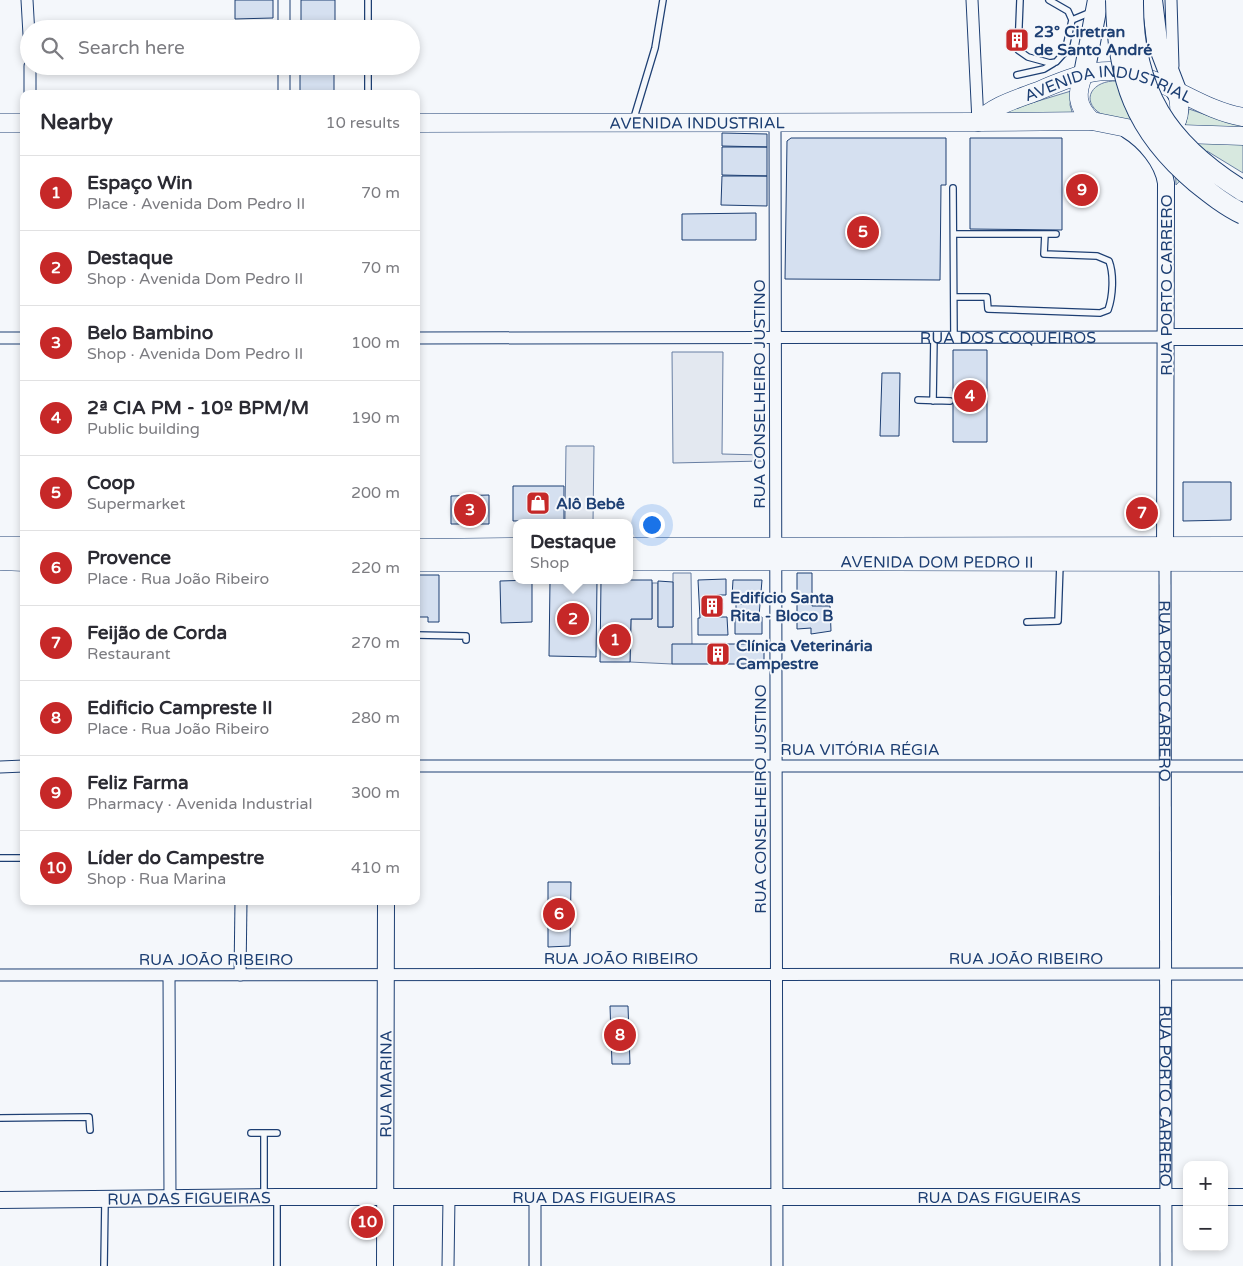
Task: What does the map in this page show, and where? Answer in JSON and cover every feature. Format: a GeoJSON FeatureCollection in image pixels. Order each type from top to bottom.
{"type":"FeatureCollection","features":[{"type":"Feature","properties":{"kind":"highway"},"geometry":{"type":"LineString","coordinates":[[1116,0],[1118,44],[1125,74],[1133,101],[1146,128],[1167,155],[1190,177],[1214,196],[1243,214]]}},
{"type":"Feature","properties":{"kind":"highway"},"geometry":{"type":"LineString","coordinates":[[1133,0],[1134,37],[1140,66],[1150,95],[1162,119],[1182,144],[1206,166],[1243,191]]}},
{"type":"Feature","properties":{"kind":"highway"},"geometry":{"type":"LineString","coordinates":[[1152,0],[1157,40],[1177,92]]}},
{"type":"Feature","properties":{"kind":"highway"},"geometry":{"type":"LineString","coordinates":[[1084,74],[1095,4]]}},
{"type":"Feature","properties":{"kind":"main road","name":"AVENIDA INDUSTRIAL"},"geometry":{"type":"LineString","coordinates":[[978,122],[984,115],[1019,98],[1084,74],[1123,72],[1177,92],[1216,110],[1243,117]]}},
{"type":"Feature","properties":{"kind":"main road"},"geometry":{"type":"LineString","coordinates":[[1084,74],[1077,94],[1083,112],[1092,121]]}},
{"type":"Feature","properties":{"kind":"main road"},"geometry":{"type":"LineString","coordinates":[[1167,134],[1179,118],[1180,110],[1177,92]]}},
{"type":"Feature","properties":{"kind":"main road","name":"AVENIDA INDUSTRIAL"},"geometry":{"type":"LineString","coordinates":[[420,123],[1092,121],[1127,130],[1167,134],[1243,136]]}},
{"type":"Feature","properties":{"kind":"main road"},"geometry":{"type":"LineString","coordinates":[[0,123],[20,123]]}},
{"type":"Feature","properties":{"kind":"main road"},"geometry":{"type":"LineString","coordinates":[[0,546],[20,546]]}},
{"type":"Feature","properties":{"kind":"main road","name":"AVENIDA DOM PEDRO II"},"geometry":{"type":"LineString","coordinates":[[633,547],[1060,562],[1243,546]]}},
{"type":"Feature","properties":{"kind":"main road"},"geometry":{"type":"LineString","coordinates":[[420,548],[513,547]]}},
{"type":"Feature","properties":{"kind":"main road","name":"AVENIDA DOM PEDRO II"},"geometry":{"type":"LineString","coordinates":[[633,562],[776,553],[1165,554],[1243,562]]}},
{"type":"Feature","properties":{"kind":"main road"},"geometry":{"type":"LineString","coordinates":[[0,562],[20,562]]}},
{"type":"Feature","properties":{"kind":"main road"},"geometry":{"type":"LineString","coordinates":[[420,562],[513,562]]}},
{"type":"Feature","properties":{"kind":"street"},"geometry":{"type":"LineString","coordinates":[[28,0],[29,20]]}},
{"type":"Feature","properties":{"kind":"street"},"geometry":{"type":"LineString","coordinates":[[284,0],[284,20]]}},
{"type":"Feature","properties":{"kind":"street"},"geometry":{"type":"LineString","coordinates":[[972,0],[978,122]]}},
{"type":"Feature","properties":{"kind":"street"},"geometry":{"type":"LineString","coordinates":[[1171,0],[1171,44],[1177,92]]}},
{"type":"Feature","properties":{"kind":"street"},"geometry":{"type":"LineString","coordinates":[[30,75],[30,90]]}},
{"type":"Feature","properties":{"kind":"street"},"geometry":{"type":"LineString","coordinates":[[284,75],[284,90]]}},
{"type":"Feature","properties":{"kind":"street","name":"RUA CONSELHEIRO JUSTINO"},"geometry":{"type":"LineString","coordinates":[[775,122],[777,1266]]}},
{"type":"Feature","properties":{"kind":"street","name":"RUA PORTO CARRERO"},"geometry":{"type":"LineString","coordinates":[[1127,130],[1147,146],[1165,176],[1166,1266]]}},
{"type":"Feature","properties":{"kind":"street","name":"RUA DOS COQUEIROS"},"geometry":{"type":"LineString","coordinates":[[420,338],[1243,337]]}},
{"type":"Feature","properties":{"kind":"street"},"geometry":{"type":"LineString","coordinates":[[0,338],[20,338]]}},
{"type":"Feature","properties":{"kind":"street"},"geometry":{"type":"LineString","coordinates":[[0,767],[20,766]]}},
{"type":"Feature","properties":{"kind":"street","name":"RUA VITÓRIA RÉGIA"},"geometry":{"type":"LineString","coordinates":[[420,766],[1243,766]]}},
{"type":"Feature","properties":{"kind":"street"},"geometry":{"type":"LineString","coordinates":[[240,975],[241,905]]}},
{"type":"Feature","properties":{"kind":"street","name":"RUA MARINA"},"geometry":{"type":"LineString","coordinates":[[386,905],[386,1266]]}},
{"type":"Feature","properties":{"kind":"street","name":"RUA JOÃO RIBEIRO"},"geometry":{"type":"LineString","coordinates":[[0,975],[1243,974]]}},
{"type":"Feature","properties":{"kind":"street"},"geometry":{"type":"LineString","coordinates":[[169,975],[170,1198]]}},
{"type":"Feature","properties":{"kind":"street","name":"RUA DAS FIGUEIRAS"},"geometry":{"type":"LineString","coordinates":[[0,1200],[270,1197],[385,1199],[1183,1197]]}},
{"type":"Feature","properties":{"kind":"street"},"geometry":{"type":"LineString","coordinates":[[1228,1197],[1243,1197]]}},
{"type":"Feature","properties":{"kind":"street"},"geometry":{"type":"LineString","coordinates":[[448,1266],[449,1198]]}},
{"type":"Feature","properties":{"kind":"street"},"geometry":{"type":"LineString","coordinates":[[535,1198],[535,1266]]}},
{"type":"Feature","properties":{"kind":"lane"},"geometry":{"type":"LineString","coordinates":[[368,0],[368,20]]}},
{"type":"Feature","properties":{"kind":"lane"},"geometry":{"type":"LineString","coordinates":[[633,123],[655,48],[663,0]]}},
{"type":"Feature","properties":{"kind":"lane"},"geometry":{"type":"LineString","coordinates":[[1020,0],[1018,50],[1020,53],[1044,62],[1056,62]]}},
{"type":"Feature","properties":{"kind":"lane"},"geometry":{"type":"LineString","coordinates":[[1017,75],[1044,69],[1056,62],[1065,52],[1072,20],[1068,11],[1049,0]]}},
{"type":"Feature","properties":{"kind":"lane"},"geometry":{"type":"LineString","coordinates":[[1072,20],[1095,4]]}},
{"type":"Feature","properties":{"kind":"lane"},"geometry":{"type":"LineString","coordinates":[[368,75],[368,90]]}},
{"type":"Feature","properties":{"kind":"lane"},"geometry":{"type":"LineString","coordinates":[[953,188],[954,337]]}},
{"type":"Feature","properties":{"kind":"lane"},"geometry":{"type":"LineString","coordinates":[[954,234],[1056,234]]}},
{"type":"Feature","properties":{"kind":"lane"},"geometry":{"type":"LineString","coordinates":[[954,297],[987,297],[988,309],[1100,313],[1108,310],[1111,291],[1111,266],[1109,261],[1097,256],[1044,254],[1045,234]]}},
{"type":"Feature","properties":{"kind":"lane"},"geometry":{"type":"LineString","coordinates":[[933,401],[934,337]]}},
{"type":"Feature","properties":{"kind":"lane"},"geometry":{"type":"LineString","coordinates":[[918,400],[950,401]]}},
{"type":"Feature","properties":{"kind":"lane"},"geometry":{"type":"LineString","coordinates":[[1027,622],[1058,621],[1060,562]]}},
{"type":"Feature","properties":{"kind":"lane"},"geometry":{"type":"LineString","coordinates":[[420,635],[466,636],[466,640]]}},
{"type":"Feature","properties":{"kind":"lane"},"geometry":{"type":"LineString","coordinates":[[0,858],[20,858]]}},
{"type":"Feature","properties":{"kind":"lane"},"geometry":{"type":"LineString","coordinates":[[0,1118],[90,1118],[90,1130]]}},
{"type":"Feature","properties":{"kind":"lane"},"geometry":{"type":"LineString","coordinates":[[251,1133],[276,1133]]}},
{"type":"Feature","properties":{"kind":"lane"},"geometry":{"type":"LineString","coordinates":[[264,1133],[277,1266]]}},
{"type":"Feature","properties":{"kind":"lane"},"geometry":{"type":"LineString","coordinates":[[104,1198],[104,1266]]}},
{"type":"Feature","properties":{"kind":"shaded area"},"geometry":{"type":"Polygon","coordinates":[[[1117,81],[1135,122],[1105,116],[1094,109],[1091,103],[1090,97],[1096,87],[1101,84],[1117,81]]]}},
{"type":"Feature","properties":{"kind":"shaded area"},"geometry":{"type":"Polygon","coordinates":[[[1071,91],[1070,105],[1073,115],[1004,114],[1005,111],[1071,91]]]}},
{"type":"Feature","properties":{"kind":"shaded area"},"geometry":{"type":"Polygon","coordinates":[[[1189,109],[1221,120],[1243,124],[1243,128],[1185,126],[1189,109]]]}},
{"type":"Feature","properties":{"kind":"shaded area"},"geometry":{"type":"Polygon","coordinates":[[[1188,142],[1243,143],[1243,173],[1207,151],[1176,185],[1175,157],[1188,142]]]}},
{"type":"Feature","properties":{"kind":"shaded area"},"geometry":{"type":"Polygon","coordinates":[[[672,352],[723,352],[722,454],[763,455],[763,461],[673,463],[672,352]]]}},
{"type":"Feature","properties":{"kind":"shaded area"},"geometry":{"type":"Polygon","coordinates":[[[566,446],[594,446],[593,519],[565,519],[566,446]]]}},
{"type":"Feature","properties":{"kind":"shaded area"},"geometry":{"type":"Polygon","coordinates":[[[673,573],[691,573],[692,644],[672,664],[630,662],[631,619],[652,619],[652,583],[658,583],[658,627],[673,627],[673,573]]]}},
{"type":"Feature","properties":{"kind":"building"},"geometry":{"type":"Polygon","coordinates":[[[235,0],[273,0],[273,18],[235,19],[235,0]]]}},
{"type":"Feature","properties":{"kind":"building"},"geometry":{"type":"Polygon","coordinates":[[[301,0],[335,0],[335,20],[301,20],[301,0]]]}},
{"type":"Feature","properties":{"kind":"building","name":"23° Ciretran de Santo André"},"geometry":{"type":"Polygon","coordinates":[[[1010,30],[1025,31],[1025,50],[1009,50],[1010,30]]]}},
{"type":"Feature","properties":{"kind":"building"},"geometry":{"type":"Polygon","coordinates":[[[300,75],[334,75],[334,90],[300,90],[300,75]]]}},
{"type":"Feature","properties":{"kind":"building"},"geometry":{"type":"Polygon","coordinates":[[[722,133],[767,134],[767,147],[722,146],[722,133]]]}},
{"type":"Feature","properties":{"kind":"building"},"geometry":{"type":"Polygon","coordinates":[[[791,138],[946,138],[946,185],[941,185],[940,280],[785,279],[787,141],[791,138]]]}},
{"type":"Feature","properties":{"kind":"building"},"geometry":{"type":"Polygon","coordinates":[[[970,138],[1062,138],[1062,230],[970,229],[970,138]]]}},
{"type":"Feature","properties":{"kind":"building"},"geometry":{"type":"Polygon","coordinates":[[[722,147],[767,147],[767,176],[722,175],[722,147]]]}},
{"type":"Feature","properties":{"kind":"building"},"geometry":{"type":"Polygon","coordinates":[[[722,176],[767,176],[767,206],[721,205],[722,176]]]}},
{"type":"Feature","properties":{"kind":"building"},"geometry":{"type":"Polygon","coordinates":[[[756,213],[756,240],[682,240],[682,214],[756,213]]]}},
{"type":"Feature","properties":{"kind":"building"},"geometry":{"type":"Polygon","coordinates":[[[953,350],[987,350],[987,442],[953,442],[953,350]]]}},
{"type":"Feature","properties":{"kind":"building"},"geometry":{"type":"Polygon","coordinates":[[[882,373],[900,373],[899,436],[880,436],[882,373]]]}},
{"type":"Feature","properties":{"kind":"building"},"geometry":{"type":"Polygon","coordinates":[[[1183,482],[1231,482],[1231,520],[1183,521],[1183,482]]]}},
{"type":"Feature","properties":{"kind":"building","name":"Alô Bebê"},"geometry":{"type":"Polygon","coordinates":[[[513,486],[564,486],[564,519],[513,519],[513,486]]]}},
{"type":"Feature","properties":{"kind":"building"},"geometry":{"type":"Polygon","coordinates":[[[489,495],[489,524],[451,524],[451,496],[489,495]]]}},
{"type":"Feature","properties":{"kind":"building"},"geometry":{"type":"Polygon","coordinates":[[[797,573],[812,573],[812,606],[830,606],[831,631],[811,634],[811,628],[797,629],[797,573]]]}},
{"type":"Feature","properties":{"kind":"building"},"geometry":{"type":"Polygon","coordinates":[[[420,575],[439,575],[439,622],[428,622],[428,617],[420,617],[420,575]]]}},
{"type":"Feature","properties":{"kind":"building","name":"Edifício Santa Rita - Bloco B"},"geometry":{"type":"Polygon","coordinates":[[[726,579],[726,595],[717,595],[717,603],[723,603],[723,609],[717,609],[717,617],[727,617],[728,635],[698,635],[698,618],[700,618],[698,580],[726,579]]]}},
{"type":"Feature","properties":{"kind":"building"},"geometry":{"type":"Polygon","coordinates":[[[633,580],[652,580],[652,619],[631,619],[630,662],[600,662],[601,584],[633,584],[633,580]]]}},
{"type":"Feature","properties":{"kind":"building"},"geometry":{"type":"Polygon","coordinates":[[[733,580],[762,580],[759,616],[762,617],[762,634],[735,634],[735,618],[742,618],[742,610],[736,610],[736,604],[742,604],[742,597],[732,597],[733,580]]]}},
{"type":"Feature","properties":{"kind":"building"},"geometry":{"type":"Polygon","coordinates":[[[500,581],[513,581],[513,584],[532,584],[532,622],[501,623],[500,581]]]}},
{"type":"Feature","properties":{"kind":"building"},"geometry":{"type":"Polygon","coordinates":[[[658,581],[673,582],[673,627],[658,627],[658,581]]]}},
{"type":"Feature","properties":{"kind":"building"},"geometry":{"type":"Polygon","coordinates":[[[550,584],[597,584],[596,657],[549,656],[550,584]]]}},
{"type":"Feature","properties":{"kind":"building","name":"Clínica Veterinária Campestre"},"geometry":{"type":"Polygon","coordinates":[[[672,644],[764,644],[764,664],[672,664],[672,644]]]}},
{"type":"Feature","properties":{"kind":"building"},"geometry":{"type":"Polygon","coordinates":[[[548,882],[571,882],[570,946],[548,947],[548,882]]]}},
{"type":"Feature","properties":{"kind":"building"},"geometry":{"type":"Polygon","coordinates":[[[610,1006],[628,1006],[630,1064],[612,1064],[610,1006]]]}},
{"type":"Feature","properties":{"kind":"place","name":"23° Ciretran de Santo André"},"geometry":{"type":"Point","coordinates":[1017,40]}},
{"type":"Feature","properties":{"kind":"place","name":"Feliz Farma"},"geometry":{"type":"Point","coordinates":[1082,190]}},
{"type":"Feature","properties":{"kind":"place","name":"Coop"},"geometry":{"type":"Point","coordinates":[863,232]}},
{"type":"Feature","properties":{"kind":"place","name":"2ª CIA PM - 10º BPM/M"},"geometry":{"type":"Point","coordinates":[970,396]}},
{"type":"Feature","properties":{"kind":"place","name":"Alô Bebê"},"geometry":{"type":"Point","coordinates":[538,503]}},
{"type":"Feature","properties":{"kind":"place","name":"Belo Bambino"},"geometry":{"type":"Point","coordinates":[470,510]}},
{"type":"Feature","properties":{"kind":"place","name":"Feijão de Corda"},"geometry":{"type":"Point","coordinates":[1142,513]}},
{"type":"Feature","properties":{"kind":"place","name":"Edifício Santa Rita - Bloco B"},"geometry":{"type":"Point","coordinates":[712,606]}},
{"type":"Feature","properties":{"kind":"place","name":"Destaque"},"geometry":{"type":"Point","coordinates":[573,619]}},
{"type":"Feature","properties":{"kind":"place","name":"Espaço Win"},"geometry":{"type":"Point","coordinates":[615,640]}},
{"type":"Feature","properties":{"kind":"place","name":"Clínica Veterinária Campestre"},"geometry":{"type":"Point","coordinates":[718,654]}},
{"type":"Feature","properties":{"kind":"place","name":"Provence"},"geometry":{"type":"Point","coordinates":[559,914]}},
{"type":"Feature","properties":{"kind":"place","name":"Edificio Campreste II"},"geometry":{"type":"Point","coordinates":[620,1035]}},
{"type":"Feature","properties":{"kind":"place","name":"Líder do Campestre"},"geometry":{"type":"Point","coordinates":[367,1222]}}]}
